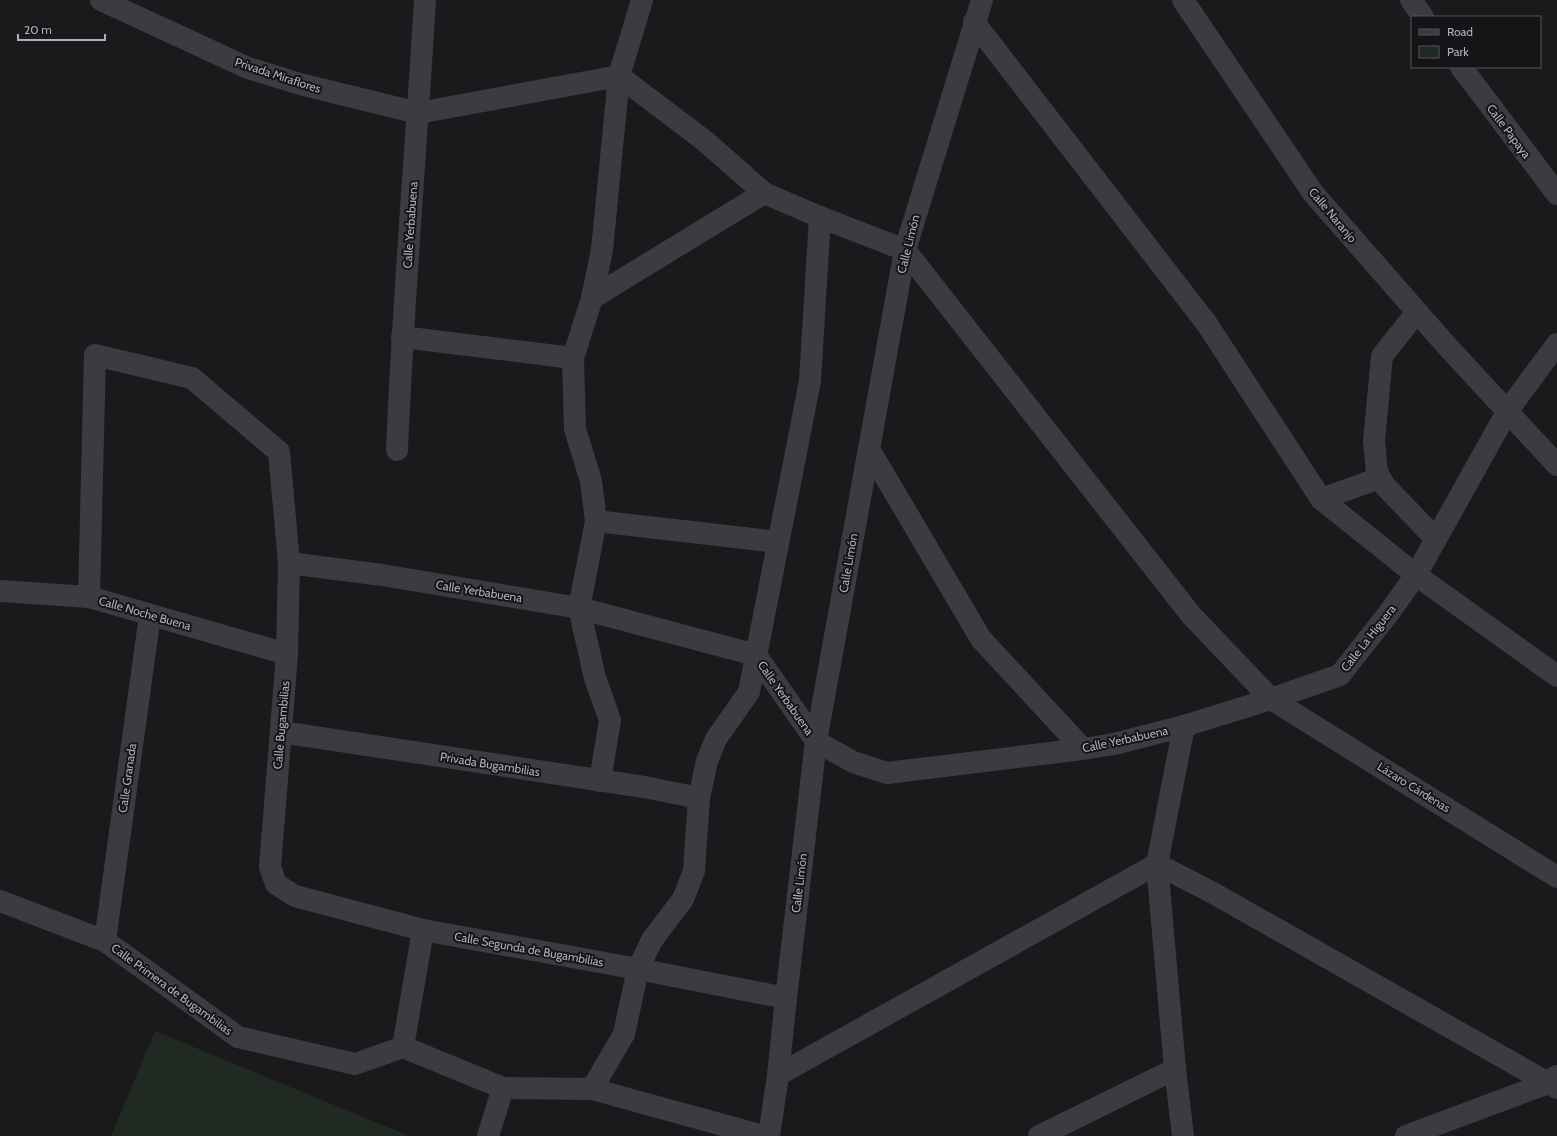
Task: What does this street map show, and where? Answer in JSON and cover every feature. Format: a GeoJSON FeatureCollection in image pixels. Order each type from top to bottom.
{"type":"FeatureCollection","features":[{"type":"Feature","properties":{"kind":"street","name":"Privada Miraflores"},"geometry":{"type":"LineString","coordinates":[[100,0],[248,68],[300,84],[418,113]]}},
{"type":"Feature","properties":{"kind":"street","name":"Calle Yerbabuena"},"geometry":{"type":"LineString","coordinates":[[397,450],[402,337],[418,113],[424,0]]}},
{"type":"Feature","properties":{"kind":"street"},"geometry":{"type":"LineString","coordinates":[[600,781],[610,720],[595,678],[579,608],[596,521],[591,481],[575,429],[573,358],[592,298],[602,250],[619,76],[642,0]]}},
{"type":"Feature","properties":{"kind":"street","name":"Calle Limón"},"geometry":{"type":"LineString","coordinates":[[769,1136],[778,1075],[816,741],[905,250],[982,0]]}},
{"type":"Feature","properties":{"kind":"street","name":"Calle Naranjo"},"geometry":{"type":"LineString","coordinates":[[1183,0],[1313,193],[1417,312],[1557,465]]}},
{"type":"Feature","properties":{"kind":"street"},"geometry":{"type":"LineString","coordinates":[[1411,0],[1422,16]]}},
{"type":"Feature","properties":{"kind":"street"},"geometry":{"type":"LineString","coordinates":[[974,22],[1207,324],[1321,499],[1416,575],[1557,676]]}},
{"type":"Feature","properties":{"kind":"street","name":"Calle Papaya"},"geometry":{"type":"LineString","coordinates":[[1462,68],[1557,194]]}},
{"type":"Feature","properties":{"kind":"street"},"geometry":{"type":"LineString","coordinates":[[418,113],[619,76],[705,142],[764,193],[820,218],[905,250]]}},
{"type":"Feature","properties":{"kind":"street"},"geometry":{"type":"LineString","coordinates":[[592,298],[764,193]]}},
{"type":"Feature","properties":{"kind":"street"},"geometry":{"type":"LineString","coordinates":[[592,1089],[624,1034],[638,968],[652,940],[683,899],[694,871],[699,798],[707,761],[716,739],[750,692],[810,381],[820,218]]}},
{"type":"Feature","properties":{"kind":"street","name":"Lázaro Cárdenas"},"geometry":{"type":"LineString","coordinates":[[905,250],[1191,615],[1271,699],[1557,877]]}},
{"type":"Feature","properties":{"kind":"street"},"geometry":{"type":"LineString","coordinates":[[1417,312],[1382,356],[1374,441],[1377,472],[1380,478],[1436,539]]}},
{"type":"Feature","properties":{"kind":"street"},"geometry":{"type":"LineString","coordinates":[[402,337],[573,358]]}},
{"type":"Feature","properties":{"kind":"street","name":"Calle La Higuera"},"geometry":{"type":"LineString","coordinates":[[1184,726],[1271,699],[1340,675],[1388,614],[1416,575],[1508,410],[1557,344]]}},
{"type":"Feature","properties":{"kind":"street","name":"Calle Bugambilias"},"geometry":{"type":"LineString","coordinates":[[89,597],[95,355],[192,378],[279,452],[289,563],[287,654],[270,867],[276,884]]}},
{"type":"Feature","properties":{"kind":"street"},"geometry":{"type":"LineString","coordinates":[[869,449],[981,639],[1083,749]]}},
{"type":"Feature","properties":{"kind":"street"},"geometry":{"type":"LineString","coordinates":[[1321,499],[1380,478]]}},
{"type":"Feature","properties":{"kind":"street"},"geometry":{"type":"LineString","coordinates":[[596,521],[778,542]]}},
{"type":"Feature","properties":{"kind":"street","name":"Calle Yerbabuena"},"geometry":{"type":"LineString","coordinates":[[289,563],[382,575],[579,608],[756,655],[816,741],[853,762],[888,773],[1083,749],[1114,744],[1184,726]]}},
{"type":"Feature","properties":{"kind":"street","name":"Calle Noche Buena"},"geometry":{"type":"LineString","coordinates":[[0,591],[89,597],[287,654]]}},
{"type":"Feature","properties":{"kind":"street","name":"Calle Granada"},"geometry":{"type":"LineString","coordinates":[[105,941],[150,615]]}},
{"type":"Feature","properties":{"kind":"street"},"geometry":{"type":"LineString","coordinates":[[1183,1136],[1175,1068],[1157,864],[1184,726]]}},
{"type":"Feature","properties":{"kind":"street","name":"Privada Bugambilias"},"geometry":{"type":"LineString","coordinates":[[281,732],[644,787],[699,798]]}},
{"type":"Feature","properties":{"kind":"street"},"geometry":{"type":"LineString","coordinates":[[778,1075],[1157,864]]}},
{"type":"Feature","properties":{"kind":"street"},"geometry":{"type":"LineString","coordinates":[[1157,864],[1215,894],[1554,1082]]}},
{"type":"Feature","properties":{"kind":"street","name":"Calle Segunda de Bugambilias"},"geometry":{"type":"LineString","coordinates":[[276,884],[295,896],[423,930],[638,968],[786,998]]}},
{"type":"Feature","properties":{"kind":"street","name":"Calle Primera de Bugambilias"},"geometry":{"type":"LineString","coordinates":[[0,901],[105,941],[238,1037],[355,1064],[403,1047]]}},
{"type":"Feature","properties":{"kind":"street"},"geometry":{"type":"LineString","coordinates":[[423,930],[403,1047],[504,1088],[592,1089],[762,1136]]}},
{"type":"Feature","properties":{"kind":"street"},"geometry":{"type":"LineString","coordinates":[[1039,1136],[1175,1068]]}},
{"type":"Feature","properties":{"kind":"street"},"geometry":{"type":"LineString","coordinates":[[1406,1136],[1554,1082]]}},
{"type":"Feature","properties":{"kind":"street"},"geometry":{"type":"LineString","coordinates":[[488,1136],[504,1088]]}},
{"type":"Feature","properties":{"kind":"green space"},"geometry":{"type":"Polygon","coordinates":[[[155,1031],[409,1136],[111,1136],[155,1031]]]}}]}
